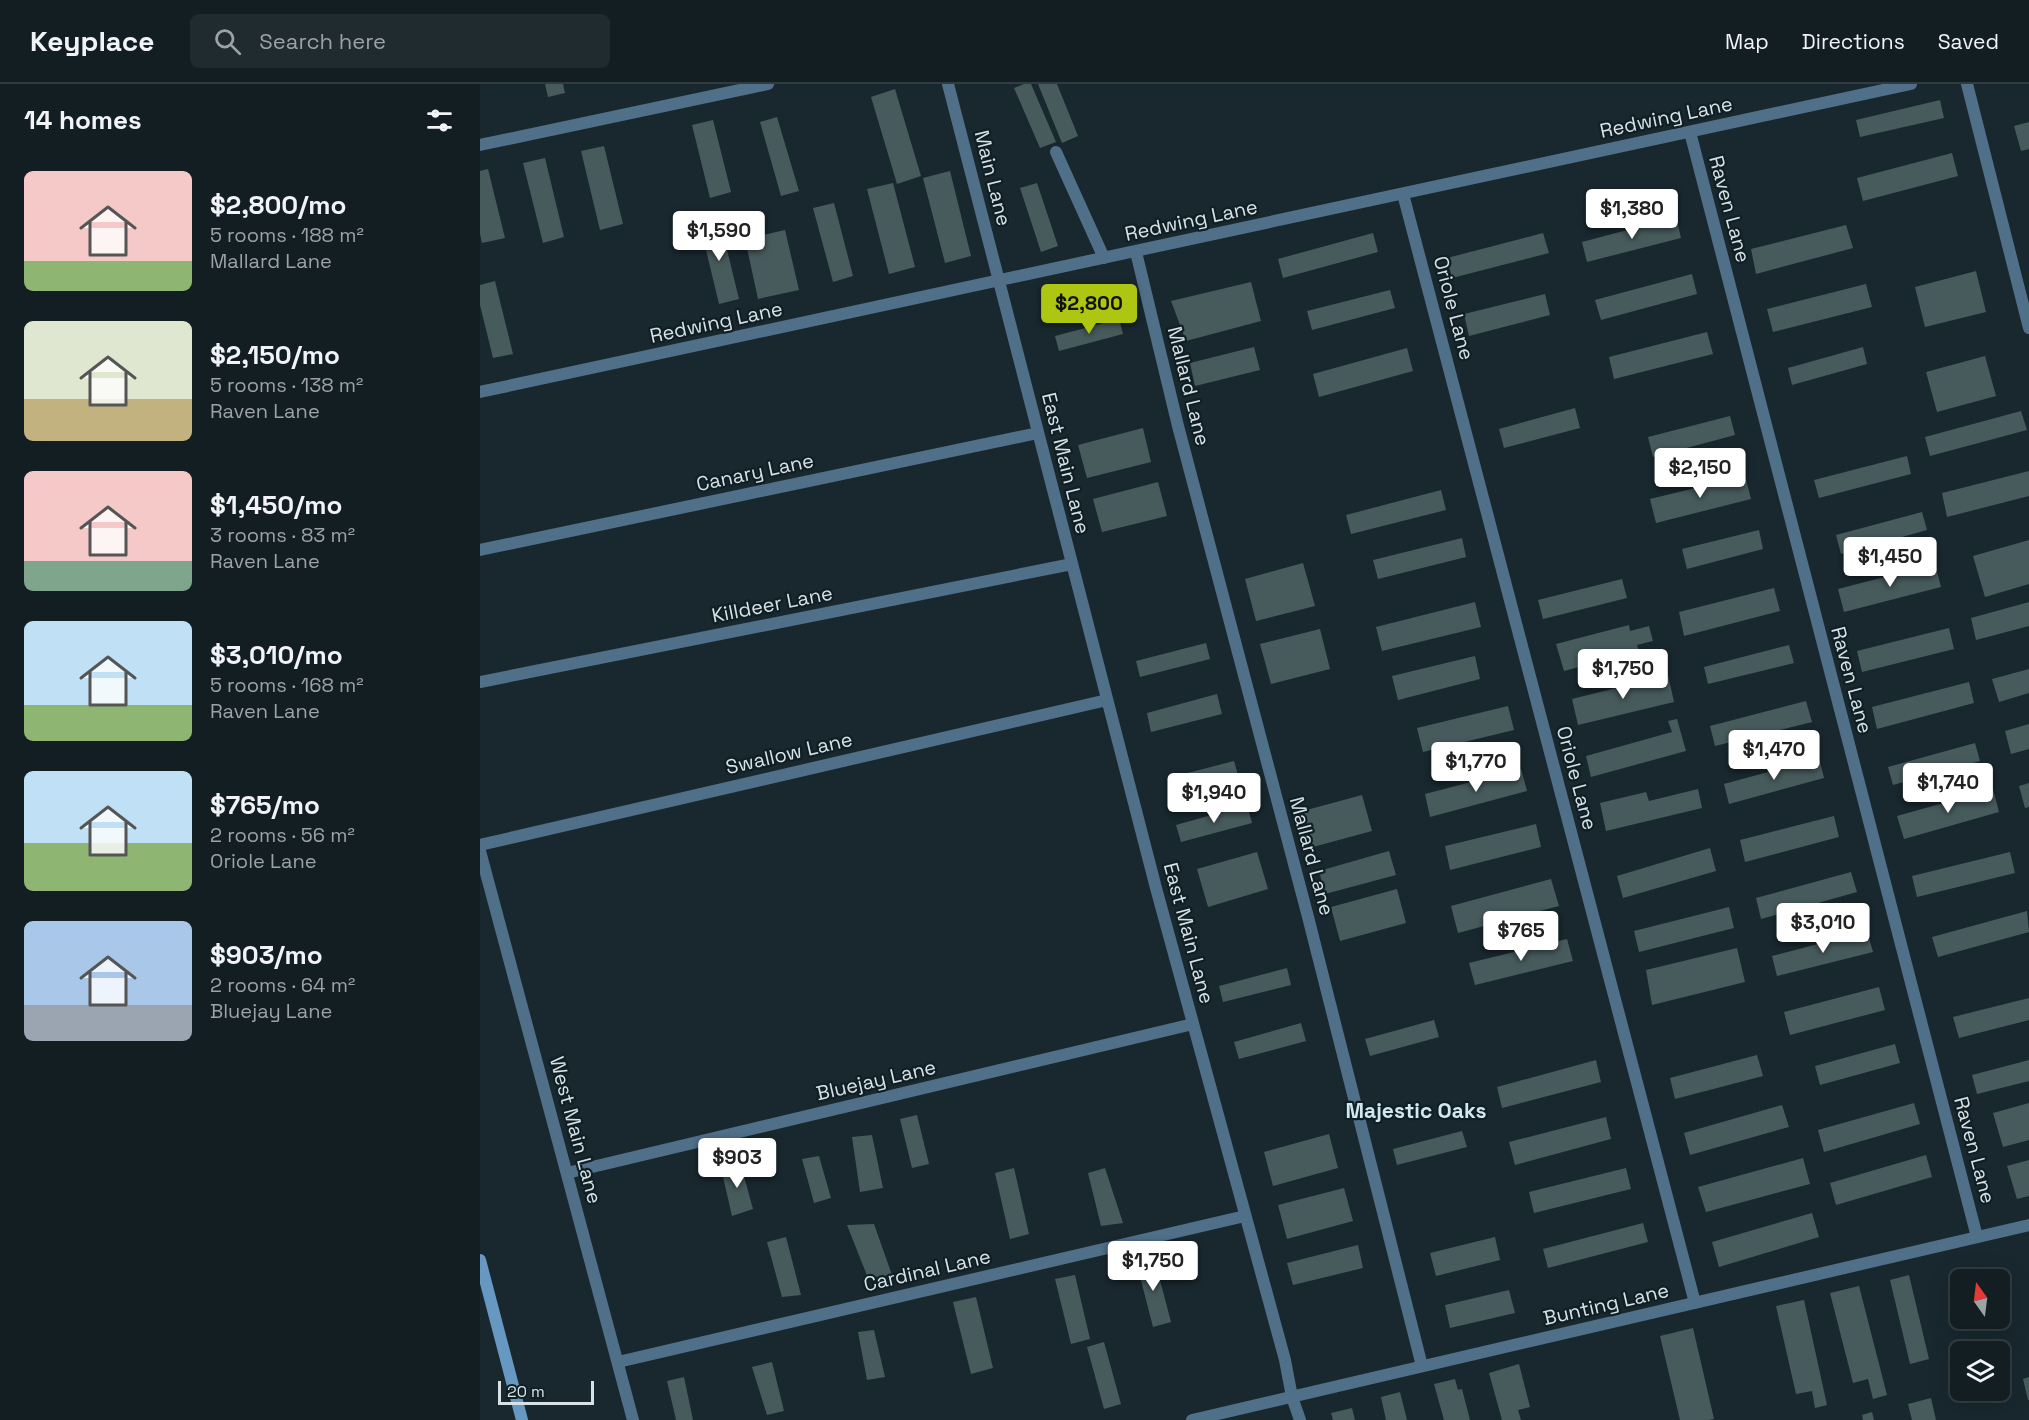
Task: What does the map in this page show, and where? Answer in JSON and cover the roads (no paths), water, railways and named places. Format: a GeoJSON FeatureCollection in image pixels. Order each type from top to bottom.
{"type":"FeatureCollection","features":[{"type":"Feature","properties":{"kind":"main road"},"geometry":{"type":"LineString","coordinates":[[480,1260],[522,1420]]}},
{"type":"Feature","properties":{"kind":"street"},"geometry":{"type":"LineString","coordinates":[[480,145],[768,84]]}},
{"type":"Feature","properties":{"kind":"street","name":"Main Lane"},"geometry":{"type":"LineString","coordinates":[[948,84],[999,281]]}},
{"type":"Feature","properties":{"kind":"street","name":"Redwing Lane"},"geometry":{"type":"LineString","coordinates":[[480,392],[1911,84]]}},
{"type":"Feature","properties":{"kind":"street"},"geometry":{"type":"LineString","coordinates":[[1967,84],[2029,328]]}},
{"type":"Feature","properties":{"kind":"street","name":"Raven Lane"},"geometry":{"type":"LineString","coordinates":[[1690,132],[1977,1237]]}},
{"type":"Feature","properties":{"kind":"street"},"geometry":{"type":"LineString","coordinates":[[1056,152],[1104,258]]}},
{"type":"Feature","properties":{"kind":"street","name":"Oriole Lane"},"geometry":{"type":"LineString","coordinates":[[1403,194],[1695,1303]]}},
{"type":"Feature","properties":{"kind":"street","name":"Mallard Lane"},"geometry":{"type":"LineString","coordinates":[[1136,252],[1178,426],[1310,924],[1422,1366]]}},
{"type":"Feature","properties":{"kind":"street","name":"East Main Lane"},"geometry":{"type":"LineString","coordinates":[[999,281],[1107,700],[1300,1420]]}},
{"type":"Feature","properties":{"kind":"street","name":"Canary Lane"},"geometry":{"type":"LineString","coordinates":[[480,550],[1038,433]]}},
{"type":"Feature","properties":{"kind":"street","name":"Killdeer Lane"},"geometry":{"type":"LineString","coordinates":[[480,682],[1072,564]]}},
{"type":"Feature","properties":{"kind":"street","name":"Swallow Lane"},"geometry":{"type":"LineString","coordinates":[[480,845],[1107,700]]}},
{"type":"Feature","properties":{"kind":"street","name":"West Main Lane"},"geometry":{"type":"LineString","coordinates":[[480,851],[633,1420]]}},
{"type":"Feature","properties":{"kind":"street","name":"Bluejay Lane"},"geometry":{"type":"LineString","coordinates":[[567,1173],[1193,1024]]}},
{"type":"Feature","properties":{"kind":"street","name":"Cardinal Lane"},"geometry":{"type":"LineString","coordinates":[[618,1362],[1245,1216]]}},
{"type":"Feature","properties":{"kind":"street","name":"Bunting Lane"},"geometry":{"type":"LineString","coordinates":[[1192,1420],[2029,1225]]}},
{"type":"Feature","properties":{"kind":"district","name":"Majestic Oaks"},"geometry":{"type":"Point","coordinates":[1416,1110]}}]}
